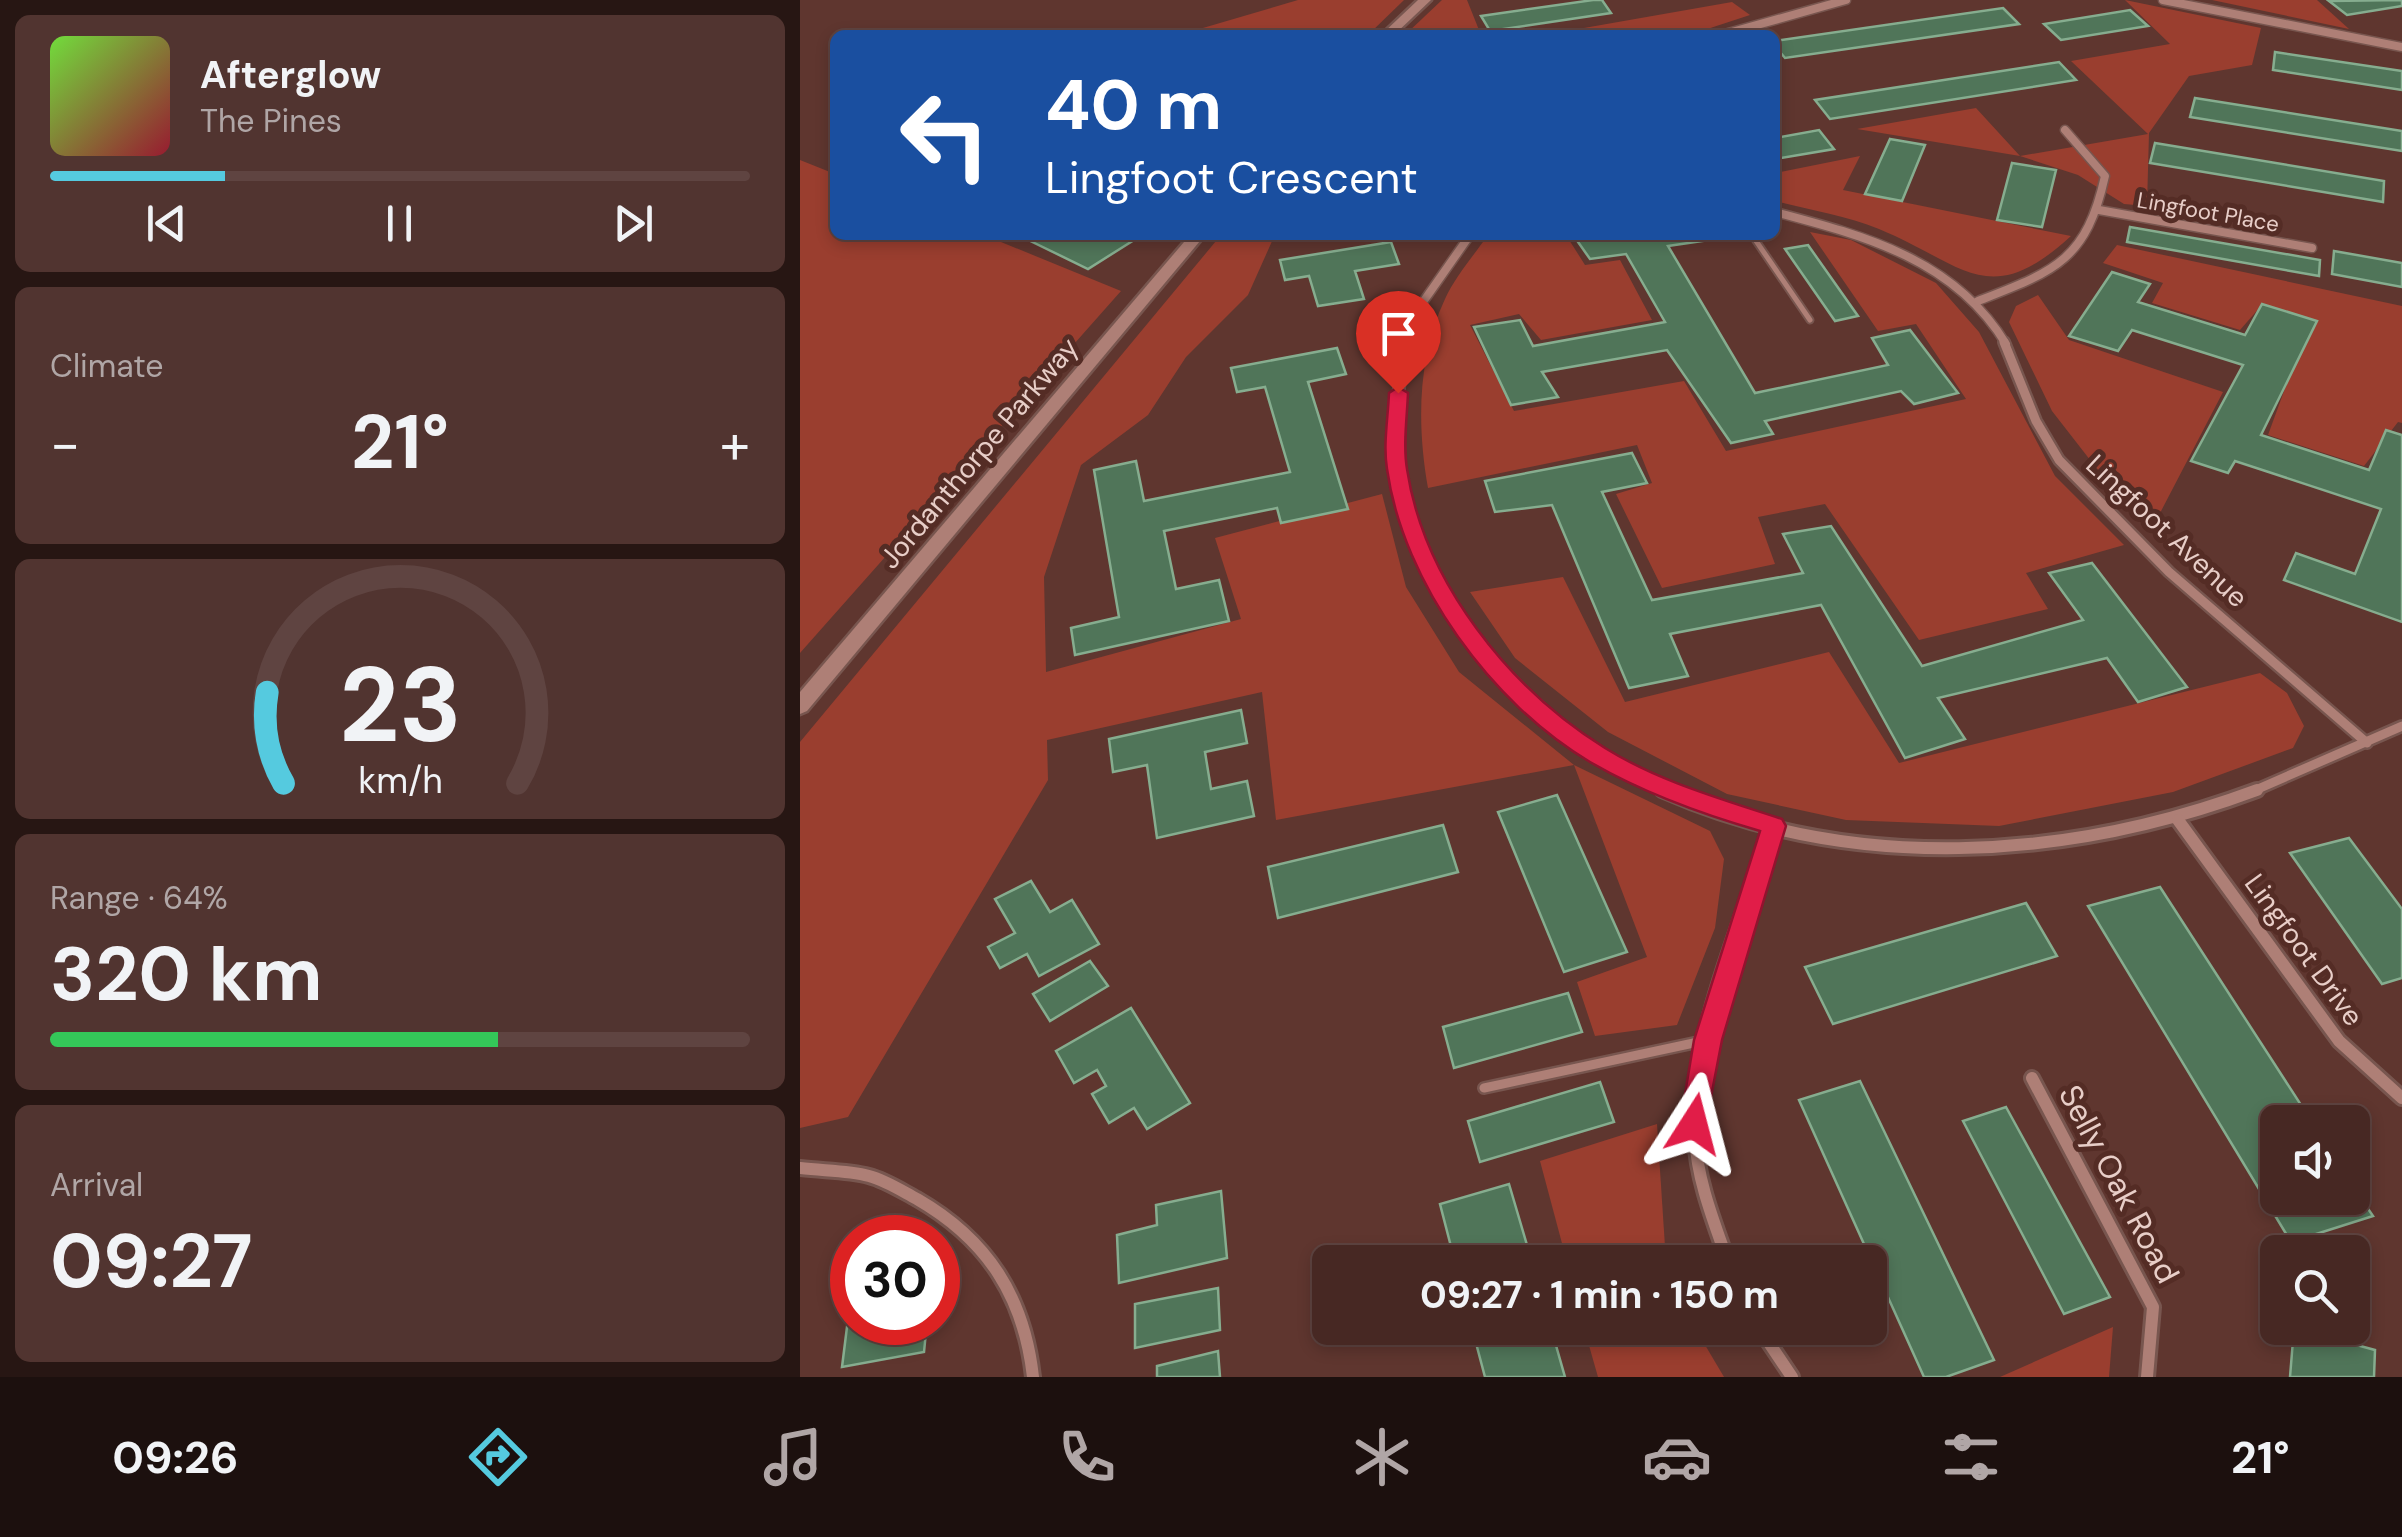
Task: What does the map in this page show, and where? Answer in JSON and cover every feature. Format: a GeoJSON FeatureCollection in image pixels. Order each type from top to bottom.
{"type":"FeatureCollection","features":[{"type":"Feature","properties":{"kind":"main road"},"geometry":{"type":"LineString","coordinates":[[1391,30],[1424,0]]}},
{"type":"Feature","properties":{"kind":"main road","name":"Jordanthorpe Parkway"},"geometry":{"type":"LineString","coordinates":[[800,706],[1194,240]]}},
{"type":"Feature","properties":{"kind":"street"},"geometry":{"type":"LineString","coordinates":[[1732,30],[1846,0]]}},
{"type":"Feature","properties":{"kind":"street"},"geometry":{"type":"LineString","coordinates":[[2163,0],[2402,47]]}},
{"type":"Feature","properties":{"kind":"street","name":"Lingfoot Place"},"geometry":{"type":"LineString","coordinates":[[1978,301],[2070,260],[2088,241],[2104,176],[2065,130]]}},
{"type":"Feature","properties":{"kind":"street","name":"Lingfoot Place"},"geometry":{"type":"LineString","coordinates":[[2098,210],[2312,248]]}},
{"type":"Feature","properties":{"kind":"street","name":"Lingfoot Avenue"},"geometry":{"type":"LineString","coordinates":[[1780,213],[1868,235],[1942,274],[1978,301],[2000,332],[2028,408],[2056,456],[2119,523],[2367,743]]}},
{"type":"Feature","properties":{"kind":"street"},"geometry":{"type":"LineString","coordinates":[[1465,240],[1440,268],[1400,372],[1396,464],[1402,496],[1427,564],[1461,622],[1502,674],[1538,710],[1598,755],[1697,803],[1774,826],[1907,848],[1995,850],[2082,842],[2178,820],[2283,783],[2402,726]]}},
{"type":"Feature","properties":{"kind":"street","name":"Lingfoot Drive"},"geometry":{"type":"LineString","coordinates":[[2178,820],[2339,1041],[2402,1098]]}},
{"type":"Feature","properties":{"kind":"street"},"geometry":{"type":"LineString","coordinates":[[1722,1245],[1710,1211],[1694,1124],[1708,1040],[1774,826]]}},
{"type":"Feature","properties":{"kind":"street","name":"Selly Oak Road"},"geometry":{"type":"LineString","coordinates":[[2032,1078],[2153,1307],[2147,1377]]}},
{"type":"Feature","properties":{"kind":"street"},"geometry":{"type":"LineString","coordinates":[[800,1168],[871,1176],[936,1209],[985,1250],[1015,1292],[1031,1351],[1032,1377]]}},
{"type":"Feature","properties":{"kind":"street"},"geometry":{"type":"LineString","coordinates":[[1770,1345],[1792,1377]]}},
{"type":"Feature","properties":{"kind":"lane"},"geometry":{"type":"LineString","coordinates":[[1755,240],[1810,320]]}},
{"type":"Feature","properties":{"kind":"lane"},"geometry":{"type":"LineString","coordinates":[[1484,1088],[1708,1040]]}},
{"type":"Feature","properties":{"kind":"shaded area"},"geometry":{"type":"Polygon","coordinates":[[[1298,0],[1404,0],[1373,30],[1196,30],[1298,0]]]}},
{"type":"Feature","properties":{"kind":"shaded area"},"geometry":{"type":"Polygon","coordinates":[[[1442,0],[1467,0],[1479,30],[1410,30],[1442,0]]]}},
{"type":"Feature","properties":{"kind":"shaded area"},"geometry":{"type":"Polygon","coordinates":[[[2125,0],[2261,28],[2252,65],[2189,76],[2149,133],[2147,206],[2124,204],[2078,175],[2020,156],[2148,134],[2071,61],[2170,44],[2125,0]]]}},
{"type":"Feature","properties":{"kind":"shaded area"},"geometry":{"type":"Polygon","coordinates":[[[2212,0],[2317,0],[2349,29],[2212,0]]]}},
{"type":"Feature","properties":{"kind":"shaded area"},"geometry":{"type":"Polygon","coordinates":[[[1732,2],[1750,15],[1704,30],[1572,30],[1732,2]]]}},
{"type":"Feature","properties":{"kind":"shaded area"},"geometry":{"type":"Polygon","coordinates":[[[1976,108],[2020,156],[1857,129],[1976,108]]]}},
{"type":"Feature","properties":{"kind":"shaded area"},"geometry":{"type":"Polygon","coordinates":[[[1860,156],[1843,190],[2071,236],[2018,272],[1976,274],[1867,224],[1780,202],[1780,172],[1860,156]]]}},
{"type":"Feature","properties":{"kind":"shaded area"},"geometry":{"type":"Polygon","coordinates":[[[800,160],[830,172],[830,240],[996,240],[1121,291],[800,653],[800,160]]]}},
{"type":"Feature","properties":{"kind":"shaded area"},"geometry":{"type":"Polygon","coordinates":[[[1810,232],[1851,240],[1936,283],[1979,332],[2055,476],[2124,545],[2026,573],[2048,609],[1919,640],[1825,504],[1758,517],[1775,564],[1662,588],[1616,494],[1652,483],[1637,445],[1428,488],[1421,417],[1429,345],[1449,291],[1484,240],[1569,240],[1585,265],[1620,260],[1652,320],[1541,340],[1519,314],[1470,325],[1514,411],[1684,381],[1726,451],[1966,399],[1916,324],[1878,331],[1810,232]]]}},
{"type":"Feature","properties":{"kind":"shaded area"},"geometry":{"type":"Polygon","coordinates":[[[1217,240],[1273,240],[1248,295],[1186,357],[1148,415],[1081,465],[1044,577],[1046,672],[1241,619],[1215,538],[1382,494],[1406,587],[1459,672],[1574,765],[1276,820],[1262,692],[1047,740],[1048,780],[848,1117],[800,1128],[800,742],[1217,240]]]}},
{"type":"Feature","properties":{"kind":"shaded area"},"geometry":{"type":"Polygon","coordinates":[[[2117,245],[2402,306],[2402,423],[2398,422],[2364,466],[2268,435],[2310,320],[2261,306],[2240,330],[2152,303],[2163,283],[2103,263],[2117,245]]]}},
{"type":"Feature","properties":{"kind":"shaded area"},"geometry":{"type":"Polygon","coordinates":[[[2038,295],[2069,340],[2223,392],[2159,515],[2119,494],[2052,411],[2009,322],[2016,306],[2038,295]]]}},
{"type":"Feature","properties":{"kind":"shaded area"},"geometry":{"type":"Polygon","coordinates":[[[1563,577],[1625,702],[1829,652],[1899,763],[2260,673],[2287,693],[2304,726],[2293,748],[2173,792],[1999,826],[1846,820],[1727,794],[1608,732],[1515,658],[1470,592],[1563,577]]]}},
{"type":"Feature","properties":{"kind":"shaded area"},"geometry":{"type":"Polygon","coordinates":[[[1574,765],[1710,831],[1724,859],[1715,928],[1677,1025],[1595,1036],[1577,982],[1647,957],[1574,765]]]}},
{"type":"Feature","properties":{"kind":"shaded area"},"geometry":{"type":"Polygon","coordinates":[[[1657,1124],[1665,1245],[1562,1245],[1540,1161],[1657,1124]]]}},
{"type":"Feature","properties":{"kind":"shaded area"},"geometry":{"type":"Polygon","coordinates":[[[2113,1327],[2109,1377],[2000,1377],[2113,1327]]]}},
{"type":"Feature","properties":{"kind":"shaded area"},"geometry":{"type":"Polygon","coordinates":[[[1589,1345],[1705,1345],[1724,1377],[1598,1377],[1589,1345]]]}},
{"type":"Feature","properties":{"kind":"building"},"geometry":{"type":"Polygon","coordinates":[[[1593,0],[1602,0],[1611,13],[1497,30],[1489,30],[1481,16],[1593,0]]]}},
{"type":"Feature","properties":{"kind":"building"},"geometry":{"type":"Polygon","coordinates":[[[2402,0],[2402,6],[2347,15],[2329,1],[2402,0]]]}},
{"type":"Feature","properties":{"kind":"building"},"geometry":{"type":"Polygon","coordinates":[[[2003,8],[2019,24],[1785,58],[1780,52],[1780,40],[2003,8]]]}},
{"type":"Feature","properties":{"kind":"building"},"geometry":{"type":"Polygon","coordinates":[[[2130,10],[2148,26],[2061,40],[2044,24],[2130,10]]]}},
{"type":"Feature","properties":{"kind":"building"},"geometry":{"type":"Polygon","coordinates":[[[2275,52],[2402,71],[2402,90],[2273,70],[2275,52]]]}},
{"type":"Feature","properties":{"kind":"building"},"geometry":{"type":"Polygon","coordinates":[[[2059,62],[2076,80],[1830,119],[1815,100],[2059,62]]]}},
{"type":"Feature","properties":{"kind":"building"},"geometry":{"type":"Polygon","coordinates":[[[2195,98],[2402,131],[2402,151],[2190,117],[2195,98]]]}},
{"type":"Feature","properties":{"kind":"building"},"geometry":{"type":"Polygon","coordinates":[[[1819,130],[1834,149],[1780,158],[1780,137],[1819,130]]]}},
{"type":"Feature","properties":{"kind":"building"},"geometry":{"type":"Polygon","coordinates":[[[1890,139],[1925,145],[1902,201],[1865,194],[1890,139]]]}},
{"type":"Feature","properties":{"kind":"building"},"geometry":{"type":"Polygon","coordinates":[[[2155,143],[2384,181],[2383,202],[2150,163],[2155,143]]]}},
{"type":"Feature","properties":{"kind":"building"},"geometry":{"type":"Polygon","coordinates":[[[2012,163],[2056,170],[2042,227],[1997,220],[2012,163]]]}},
{"type":"Feature","properties":{"kind":"building"},"geometry":{"type":"Polygon","coordinates":[[[2130,227],[2320,260],[2319,276],[2127,242],[2130,227]]]}},
{"type":"Feature","properties":{"kind":"building"},"geometry":{"type":"Polygon","coordinates":[[[1028,240],[1134,240],[1088,269],[1028,240]]]}},
{"type":"Feature","properties":{"kind":"building"},"geometry":{"type":"Polygon","coordinates":[[[1577,240],[1709,240],[1668,246],[1755,393],[1888,365],[1872,338],[1910,330],[1958,393],[1914,404],[1901,391],[1765,421],[1773,434],[1731,443],[1667,350],[1542,372],[1558,397],[1511,405],[1474,327],[1520,320],[1533,346],[1665,322],[1626,254],[1590,259],[1577,240]]]}},
{"type":"Feature","properties":{"kind":"building"},"geometry":{"type":"Polygon","coordinates":[[[1391,242],[1399,264],[1355,271],[1364,299],[1318,306],[1309,276],[1285,280],[1280,260],[1391,242]]]}},
{"type":"Feature","properties":{"kind":"building"},"geometry":{"type":"Polygon","coordinates":[[[1808,245],[1858,316],[1835,321],[1785,249],[1808,245]]]}},
{"type":"Feature","properties":{"kind":"building"},"geometry":{"type":"Polygon","coordinates":[[[2334,251],[2402,263],[2402,287],[2332,274],[2334,251]]]}},
{"type":"Feature","properties":{"kind":"building"},"geometry":{"type":"Polygon","coordinates":[[[2112,272],[2150,284],[2138,302],[2245,335],[2262,304],[2317,321],[2261,435],[2369,470],[2386,430],[2402,435],[2402,622],[2284,580],[2296,553],[2355,574],[2381,509],[2235,461],[2228,473],[2191,461],[2243,365],[2132,330],[2118,351],[2069,336],[2112,272]]]}},
{"type":"Feature","properties":{"kind":"building"},"geometry":{"type":"Polygon","coordinates":[[[1337,348],[1346,374],[1308,382],[1348,509],[1281,523],[1277,508],[1164,531],[1176,589],[1219,580],[1229,621],[1075,655],[1071,628],[1119,617],[1094,470],[1136,461],[1144,501],[1290,472],[1265,387],[1237,392],[1231,368],[1337,348]]]}},
{"type":"Feature","properties":{"kind":"building"},"geometry":{"type":"Polygon","coordinates":[[[1632,453],[1647,483],[1602,492],[1652,600],[1803,573],[1783,534],[1831,526],[1922,666],[2083,620],[2049,573],[2092,563],[2187,687],[2138,702],[2107,658],[1938,698],[1965,739],[1905,758],[1821,605],[1670,634],[1688,676],[1629,688],[1552,505],[1495,512],[1485,481],[1632,453]]]}},
{"type":"Feature","properties":{"kind":"building"},"geometry":{"type":"Polygon","coordinates":[[[1241,710],[1247,743],[1205,752],[1211,789],[1247,781],[1254,816],[1157,838],[1147,765],[1113,772],[1109,739],[1241,710]]]}},
{"type":"Feature","properties":{"kind":"building"},"geometry":{"type":"Polygon","coordinates":[[[1557,795],[1627,952],[1564,972],[1498,812],[1557,795]]]}},
{"type":"Feature","properties":{"kind":"building"},"geometry":{"type":"Polygon","coordinates":[[[1443,825],[1458,872],[1278,918],[1268,867],[1443,825]]]}},
{"type":"Feature","properties":{"kind":"building"},"geometry":{"type":"Polygon","coordinates":[[[2349,838],[2402,909],[2402,978],[2382,984],[2290,853],[2349,838]]]}},
{"type":"Feature","properties":{"kind":"building"},"geometry":{"type":"Polygon","coordinates":[[[1031,881],[1050,912],[1072,900],[1099,944],[1039,976],[1027,954],[1000,968],[988,947],[1015,933],[995,899],[1031,881]]]}},
{"type":"Feature","properties":{"kind":"building"},"geometry":{"type":"Polygon","coordinates":[[[2160,887],[2301,1105],[2260,1105],[2260,1191],[2088,906],[2160,887]]]}},
{"type":"Feature","properties":{"kind":"building"},"geometry":{"type":"Polygon","coordinates":[[[2026,903],[2057,956],[1833,1024],[1805,967],[2026,903]]]}},
{"type":"Feature","properties":{"kind":"building"},"geometry":{"type":"Polygon","coordinates":[[[1090,961],[1108,986],[1050,1021],[1033,994],[1090,961]]]}},
{"type":"Feature","properties":{"kind":"building"},"geometry":{"type":"Polygon","coordinates":[[[1568,993],[1582,1032],[1454,1068],[1443,1027],[1568,993]]]}},
{"type":"Feature","properties":{"kind":"building"},"geometry":{"type":"Polygon","coordinates":[[[1131,1008],[1190,1103],[1147,1129],[1134,1108],[1109,1123],[1092,1094],[1106,1086],[1097,1070],[1074,1083],[1056,1051],[1131,1008]]]}},
{"type":"Feature","properties":{"kind":"building"},"geometry":{"type":"Polygon","coordinates":[[[1860,1081],[1994,1360],[1946,1377],[1924,1377],[1887,1295],[1887,1245],[1864,1245],[1799,1100],[1860,1081]]]}},
{"type":"Feature","properties":{"kind":"building"},"geometry":{"type":"Polygon","coordinates":[[[1600,1082],[1614,1122],[1480,1162],[1468,1121],[1600,1082]]]}},
{"type":"Feature","properties":{"kind":"building"},"geometry":{"type":"Polygon","coordinates":[[[2006,1107],[2110,1297],[2064,1314],[1963,1121],[2006,1107]]]}},
{"type":"Feature","properties":{"kind":"building"},"geometry":{"type":"Polygon","coordinates":[[[1509,1184],[1527,1245],[1451,1245],[1440,1204],[1509,1184]]]}},
{"type":"Feature","properties":{"kind":"building"},"geometry":{"type":"Polygon","coordinates":[[[1221,1191],[1227,1258],[1119,1283],[1117,1235],[1157,1225],[1156,1205],[1221,1191]]]}},
{"type":"Feature","properties":{"kind":"building"},"geometry":{"type":"Polygon","coordinates":[[[2370,1212],[2373,1216],[2313,1235],[2287,1235],[2275,1215],[2370,1215],[2370,1212]]]}},
{"type":"Feature","properties":{"kind":"building"},"geometry":{"type":"Polygon","coordinates":[[[1218,1288],[1220,1330],[1135,1348],[1135,1304],[1218,1288]]]}},
{"type":"Feature","properties":{"kind":"building"},"geometry":{"type":"Polygon","coordinates":[[[845,1345],[925,1345],[924,1352],[842,1367],[845,1345]]]}},
{"type":"Feature","properties":{"kind":"building"},"geometry":{"type":"Polygon","coordinates":[[[1477,1345],[1556,1345],[1565,1377],[1485,1377],[1477,1345]]]}},
{"type":"Feature","properties":{"kind":"building"},"geometry":{"type":"Polygon","coordinates":[[[2293,1345],[2357,1345],[2375,1350],[2374,1377],[2290,1377],[2293,1345]]]}},
{"type":"Feature","properties":{"kind":"building"},"geometry":{"type":"Polygon","coordinates":[[[1218,1351],[1220,1377],[1157,1377],[1157,1366],[1218,1351]]]}},
{"type":"Feature","properties":{"kind":"route"},"geometry":{"type":"LineString","coordinates":[[1398,393],[1396,464],[1402,496],[1427,564],[1461,622],[1502,674],[1538,710],[1598,755],[1697,803],[1774,826],[1708,1040],[1694,1124]]}}]}
